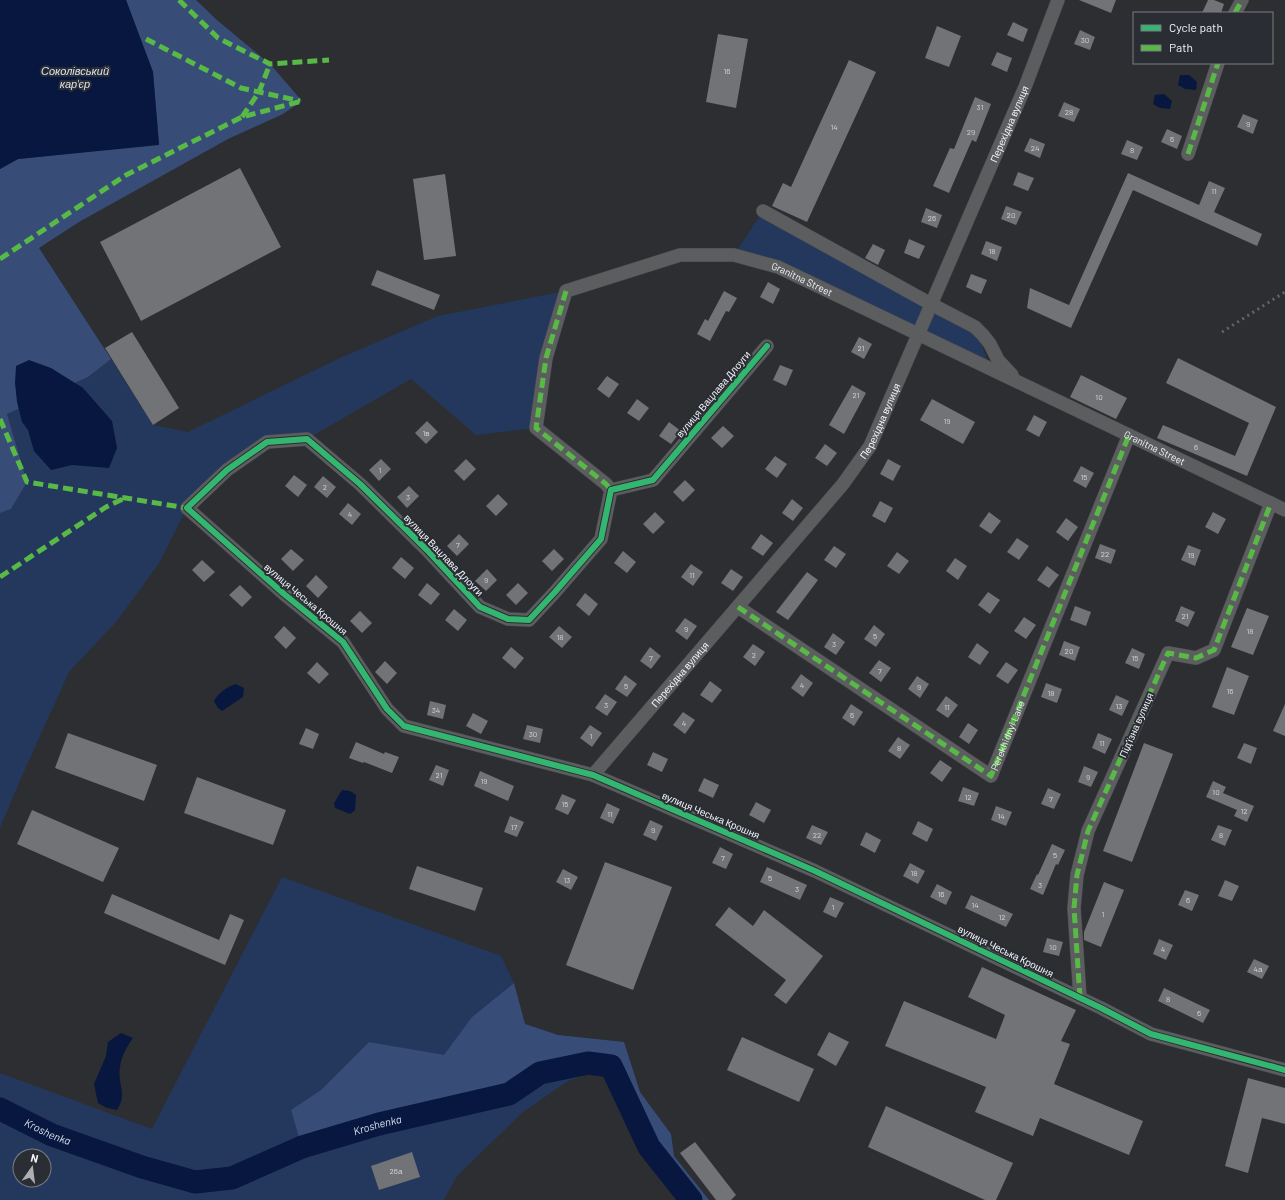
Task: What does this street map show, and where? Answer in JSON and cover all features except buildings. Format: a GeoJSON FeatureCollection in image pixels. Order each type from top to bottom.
{"type":"FeatureCollection","features":[{"type":"Feature","properties":{"kind":"street","name":"Перехідна вулиця"},"geometry":{"type":"LineString","coordinates":[[593,774],[843,484],[870,446],[1025,87],[1058,0]]}},
{"type":"Feature","properties":{"kind":"street"},"geometry":{"type":"LineString","coordinates":[[1236,12],[1242,0]]}},
{"type":"Feature","properties":{"kind":"street"},"geometry":{"type":"LineString","coordinates":[[1188,154],[1218,64]]}},
{"type":"Feature","properties":{"kind":"street","name":"Granitna Street"},"geometry":{"type":"LineString","coordinates":[[762,211],[975,327],[990,344],[998,360],[1009,372],[1025,385]]}},
{"type":"Feature","properties":{"kind":"street","name":"Granitna Street"},"geometry":{"type":"LineString","coordinates":[[612,490],[536,428],[546,358],[566,291],[680,255],[734,255],[778,267],[1285,510]]}},
{"type":"Feature","properties":{"kind":"street","name":"вулиця Вацлава Длоуги"},"geometry":{"type":"LineString","coordinates":[[187,508],[227,470],[267,442],[306,439],[360,484],[427,550],[480,607],[508,619],[529,620],[556,592],[602,539],[612,490],[653,480],[767,346]]}},
{"type":"Feature","properties":{"kind":"street","name":"Perekhidnyi Lane"},"geometry":{"type":"LineString","coordinates":[[738,607],[991,776],[1129,435]]}},
{"type":"Feature","properties":{"kind":"street","name":"Підʼїзна вулиця"},"geometry":{"type":"LineString","coordinates":[[1080,998],[1074,908],[1077,875],[1088,831],[1168,653],[1196,658],[1214,650],[1271,503]]}},
{"type":"Feature","properties":{"kind":"street","name":"вулиця Чеська Крошня"},"geometry":{"type":"LineString","coordinates":[[187,508],[284,594],[343,642],[387,709],[404,726],[593,774],[816,871],[1080,998],[1151,1034],[1285,1070]]}},
{"type":"Feature","properties":{"kind":"shaded area"},"geometry":{"type":"Polygon","coordinates":[[[126,0],[196,0],[217,20],[270,64],[302,101],[283,114],[228,139],[79,222],[39,248],[111,359],[88,377],[7,414],[27,482],[11,509],[0,513],[0,169],[18,159],[159,144],[153,72],[126,0]]]}},
{"type":"Feature","properties":{"kind":"shaded area"},"geometry":{"type":"Polygon","coordinates":[[[763,211],[975,327],[990,368],[824,288],[734,255],[763,211]]]}},
{"type":"Feature","properties":{"kind":"shaded area"},"geometry":{"type":"Polygon","coordinates":[[[566,291],[536,428],[476,435],[411,379],[307,439],[267,442],[187,508],[159,563],[117,621],[69,672],[0,828],[0,513],[11,509],[27,482],[7,414],[88,377],[111,359],[153,425],[188,432],[342,357],[438,316],[566,291]]]}},
{"type":"Feature","properties":{"kind":"shaded area"},"geometry":{"type":"Polygon","coordinates":[[[282,877],[501,956],[514,983],[472,1017],[444,1056],[369,1042],[321,1090],[291,1110],[379,1124],[509,1094],[540,1073],[588,1063],[611,1066],[568,1081],[523,1112],[457,1176],[444,1200],[0,1200],[0,1073],[152,1129],[282,877]]]}},
{"type":"Feature","properties":{"kind":"shaded area"},"geometry":{"type":"Polygon","coordinates":[[[514,983],[525,1024],[558,1035],[624,1042],[640,1092],[671,1134],[674,1156],[709,1200],[691,1200],[649,1147],[610,1066],[587,1063],[540,1073],[509,1094],[386,1123],[302,1147],[291,1110],[321,1090],[369,1042],[444,1055],[472,1017],[514,983]]]}},
{"type":"Feature","properties":{"kind":"water","name":"Соколівський кар'єр"},"geometry":{"type":"Polygon","coordinates":[[[0,0],[126,0],[153,72],[159,145],[18,159],[0,169],[0,0]]]}},
{"type":"Feature","properties":{"kind":"water"},"geometry":{"type":"Polygon","coordinates":[[[1180,75],[1189,75],[1197,82],[1196,90],[1185,89],[1178,85],[1180,75]]]}},
{"type":"Feature","properties":{"kind":"water"},"geometry":{"type":"Polygon","coordinates":[[[1164,94],[1172,101],[1170,109],[1160,108],[1153,104],[1155,95],[1164,94]]]}},
{"type":"Feature","properties":{"kind":"water"},"geometry":{"type":"Polygon","coordinates":[[[29,360],[51,368],[83,388],[112,421],[117,448],[109,468],[72,465],[51,470],[34,451],[28,430],[22,422],[17,402],[15,383],[16,366],[29,360]]]}},
{"type":"Feature","properties":{"kind":"water"},"geometry":{"type":"Polygon","coordinates":[[[236,684],[244,688],[243,697],[222,711],[218,708],[214,701],[224,690],[236,684]]]}},
{"type":"Feature","properties":{"kind":"water"},"geometry":{"type":"Polygon","coordinates":[[[342,790],[350,791],[356,795],[355,810],[350,814],[335,808],[334,803],[342,790]]]}},
{"type":"Feature","properties":{"kind":"water"},"geometry":{"type":"Polygon","coordinates":[[[121,1033],[133,1038],[121,1063],[119,1073],[122,1099],[117,1110],[107,1108],[98,1103],[94,1084],[106,1056],[108,1042],[121,1033]]]}},
{"type":"Feature","properties":{"kind":"waterway","name":"Kroshenka"},"geometry":{"type":"LineString","coordinates":[[0,1109],[52,1135],[142,1167],[195,1182],[232,1178],[302,1147],[379,1124],[509,1094],[540,1073],[588,1063],[611,1066],[649,1147],[691,1200]]}},
{"type":"Feature","properties":{"kind":"railway"},"geometry":{"type":"LineString","coordinates":[[1222,332],[1285,292]]}},
{"type":"Feature","properties":{"kind":"marked path"},"geometry":{"type":"LineString","coordinates":[[179,0],[218,38],[270,64],[329,60]]}},
{"type":"Feature","properties":{"kind":"marked path"},"geometry":{"type":"LineString","coordinates":[[1236,12],[1242,0]]}},
{"type":"Feature","properties":{"kind":"marked path"},"geometry":{"type":"LineString","coordinates":[[146,39],[241,88],[300,101]]}},
{"type":"Feature","properties":{"kind":"marked path"},"geometry":{"type":"LineString","coordinates":[[242,117],[259,92],[270,64]]}},
{"type":"Feature","properties":{"kind":"marked path"},"geometry":{"type":"LineString","coordinates":[[1188,154],[1218,64]]}},
{"type":"Feature","properties":{"kind":"marked path"},"geometry":{"type":"LineString","coordinates":[[0,259],[126,175],[242,117],[302,101]]}},
{"type":"Feature","properties":{"kind":"marked path"},"geometry":{"type":"LineString","coordinates":[[566,291],[546,358],[536,428],[606,484],[611,490]]}},
{"type":"Feature","properties":{"kind":"marked path"},"geometry":{"type":"LineString","coordinates":[[0,419],[27,482],[187,508],[190,505]]}},
{"type":"Feature","properties":{"kind":"marked path"},"geometry":{"type":"LineString","coordinates":[[738,607],[991,776],[1129,435]]}},
{"type":"Feature","properties":{"kind":"marked path"},"geometry":{"type":"LineString","coordinates":[[0,577],[106,507],[125,498]]}},
{"type":"Feature","properties":{"kind":"marked path"},"geometry":{"type":"LineString","coordinates":[[1080,998],[1074,908],[1077,875],[1088,831],[1168,653],[1196,658],[1214,650],[1271,503]]}},
{"type":"Feature","properties":{"kind":"cycle path"},"geometry":{"type":"LineString","coordinates":[[767,346],[653,480],[611,490],[601,539],[529,620],[508,619],[480,607],[427,550],[360,484],[307,439],[267,442],[227,470],[187,508],[284,594],[343,642],[387,709],[404,726],[593,775],[815,871],[1101,1008],[1151,1034],[1285,1070]]}}]}
